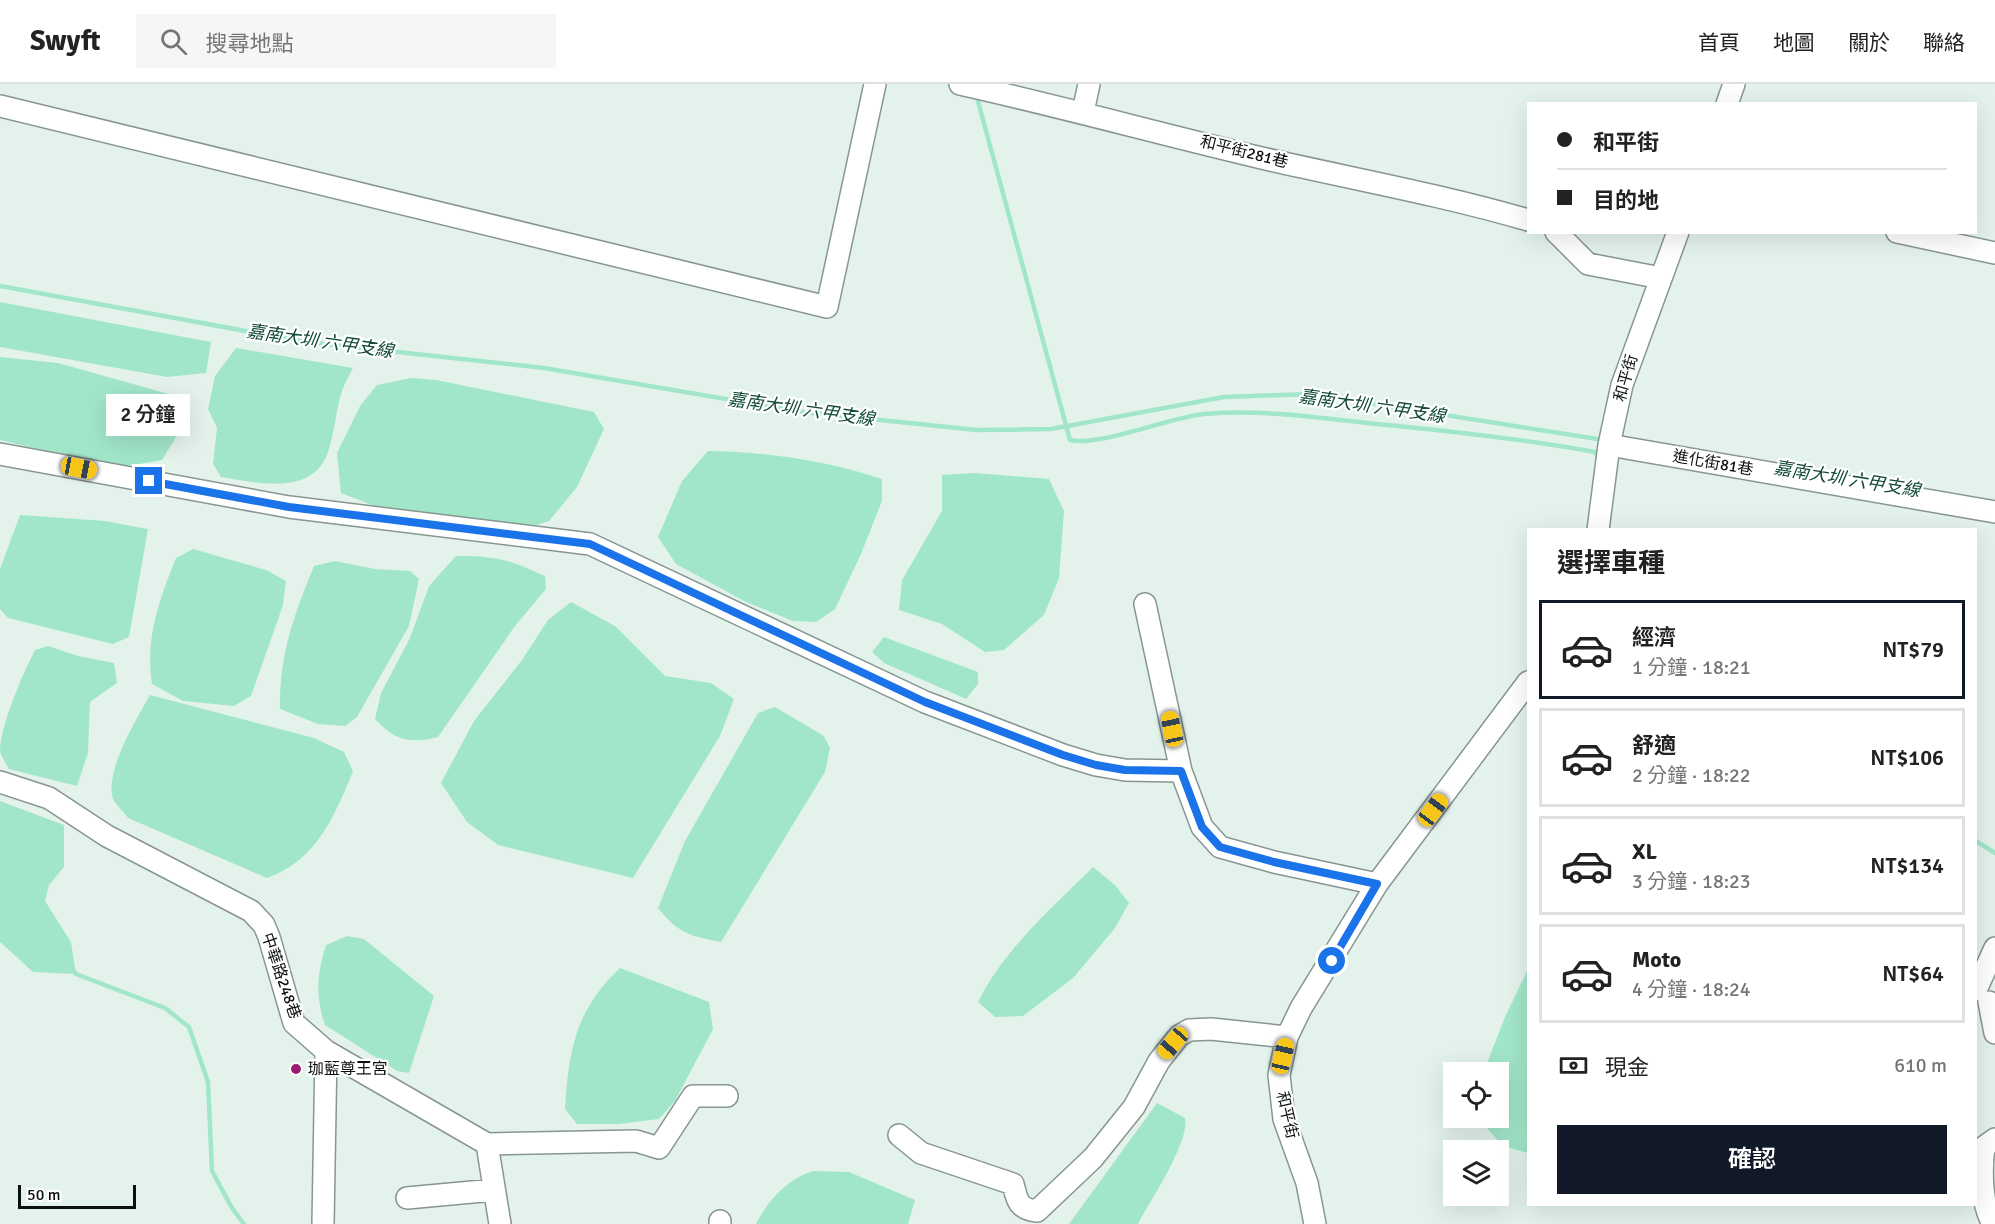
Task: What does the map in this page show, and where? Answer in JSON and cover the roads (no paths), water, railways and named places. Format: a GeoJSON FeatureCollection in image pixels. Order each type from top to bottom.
{"type":"FeatureCollection","features":[{"type":"Feature","properties":{"kind":"street"},"geometry":{"type":"LineString","coordinates":[[0,105],[827,307],[875,84]]}},
{"type":"Feature","properties":{"kind":"street","name":"和平街281巷"},"geometry":{"type":"LineString","coordinates":[[960,84],[1083,112],[1266,159],[1467,203],[1527,220]]}},
{"type":"Feature","properties":{"kind":"street"},"geometry":{"type":"LineString","coordinates":[[1083,112],[1089,84]]}},
{"type":"Feature","properties":{"kind":"street"},"geometry":{"type":"LineString","coordinates":[[1727,102],[1734,84]]}},
{"type":"Feature","properties":{"kind":"street"},"geometry":{"type":"LineString","coordinates":[[1558,234],[1588,264],[1661,278]]}},
{"type":"Feature","properties":{"kind":"street","name":"和平街"},"geometry":{"type":"LineString","coordinates":[[1598,528],[1609,445],[1622,385],[1676,234]]}},
{"type":"Feature","properties":{"kind":"street"},"geometry":{"type":"LineString","coordinates":[[1906,234],[1995,253]]}},
{"type":"Feature","properties":{"kind":"street","name":"進化街81巷"},"geometry":{"type":"LineString","coordinates":[[1609,445],[1995,512]]}},
{"type":"Feature","properties":{"kind":"street"},"geometry":{"type":"LineString","coordinates":[[0,454],[289,507],[590,544],[925,702],[1063,755],[1096,765],[1125,770],[1181,771]]}},
{"type":"Feature","properties":{"kind":"street"},"geometry":{"type":"LineString","coordinates":[[1145,604],[1181,771],[1202,827],[1220,847],[1274,862],[1377,884]]}},
{"type":"Feature","properties":{"kind":"street","name":"和平街"},"geometry":{"type":"LineString","coordinates":[[1315,1224],[1307,1183],[1284,1119],[1279,1075],[1287,1037],[1301,1008],[1377,884],[1527,683]]}},
{"type":"Feature","properties":{"kind":"street","name":"中華路248巷"},"geometry":{"type":"LineString","coordinates":[[0,782],[49,798],[107,836],[251,911],[264,925],[269,937],[294,1023],[326,1051],[487,1144]]}},
{"type":"Feature","properties":{"kind":"street"},"geometry":{"type":"LineString","coordinates":[[1995,948],[1984,996],[1995,1033]]}},
{"type":"Feature","properties":{"kind":"street"},"geometry":{"type":"LineString","coordinates":[[898,1135],[921,1153],[1013,1184],[1018,1203],[1024,1209],[1036,1210],[1093,1158],[1134,1107],[1159,1061],[1179,1036],[1189,1030],[1211,1029],[1287,1037]]}},
{"type":"Feature","properties":{"kind":"street"},"geometry":{"type":"LineString","coordinates":[[323,1224],[326,1051]]}},
{"type":"Feature","properties":{"kind":"street"},"geometry":{"type":"LineString","coordinates":[[500,1224],[487,1144],[636,1141],[659,1148],[663,1146],[688,1100],[693,1096],[726,1096]]}},
{"type":"Feature","properties":{"kind":"street"},"geometry":{"type":"LineString","coordinates":[[1993,1224],[1985,1201],[1982,1158],[1984,1147],[1995,1139]]}},
{"type":"Feature","properties":{"kind":"street"},"geometry":{"type":"LineString","coordinates":[[407,1198],[494,1190]]}},
{"type":"Feature","properties":{"kind":"waterway"},"geometry":{"type":"LineString","coordinates":[[976,94],[1070,440],[1083,441],[1116,436],[1204,414],[1269,413],[1514,439],[1595,452],[1600,460]]}},
{"type":"Feature","properties":{"kind":"waterway","name":"嘉南大圳 六甲支線"},"geometry":{"type":"LineString","coordinates":[[0,286],[306,342],[544,368],[802,412],[977,430],[1051,429],[1224,397],[1311,394],[1604,440]]}},
{"type":"Feature","properties":{"kind":"waterway"},"geometry":{"type":"LineString","coordinates":[[1977,842],[1995,853]]}},
{"type":"Feature","properties":{"kind":"waterway"},"geometry":{"type":"LineString","coordinates":[[73,970],[76,974],[165,1008],[189,1027],[208,1082],[212,1171],[232,1208],[244,1224]]}},
{"type":"Feature","properties":{"kind":"place","name":"珈藍尊王宮"},"geometry":{"type":"Point","coordinates":[296,1069]}}]}
